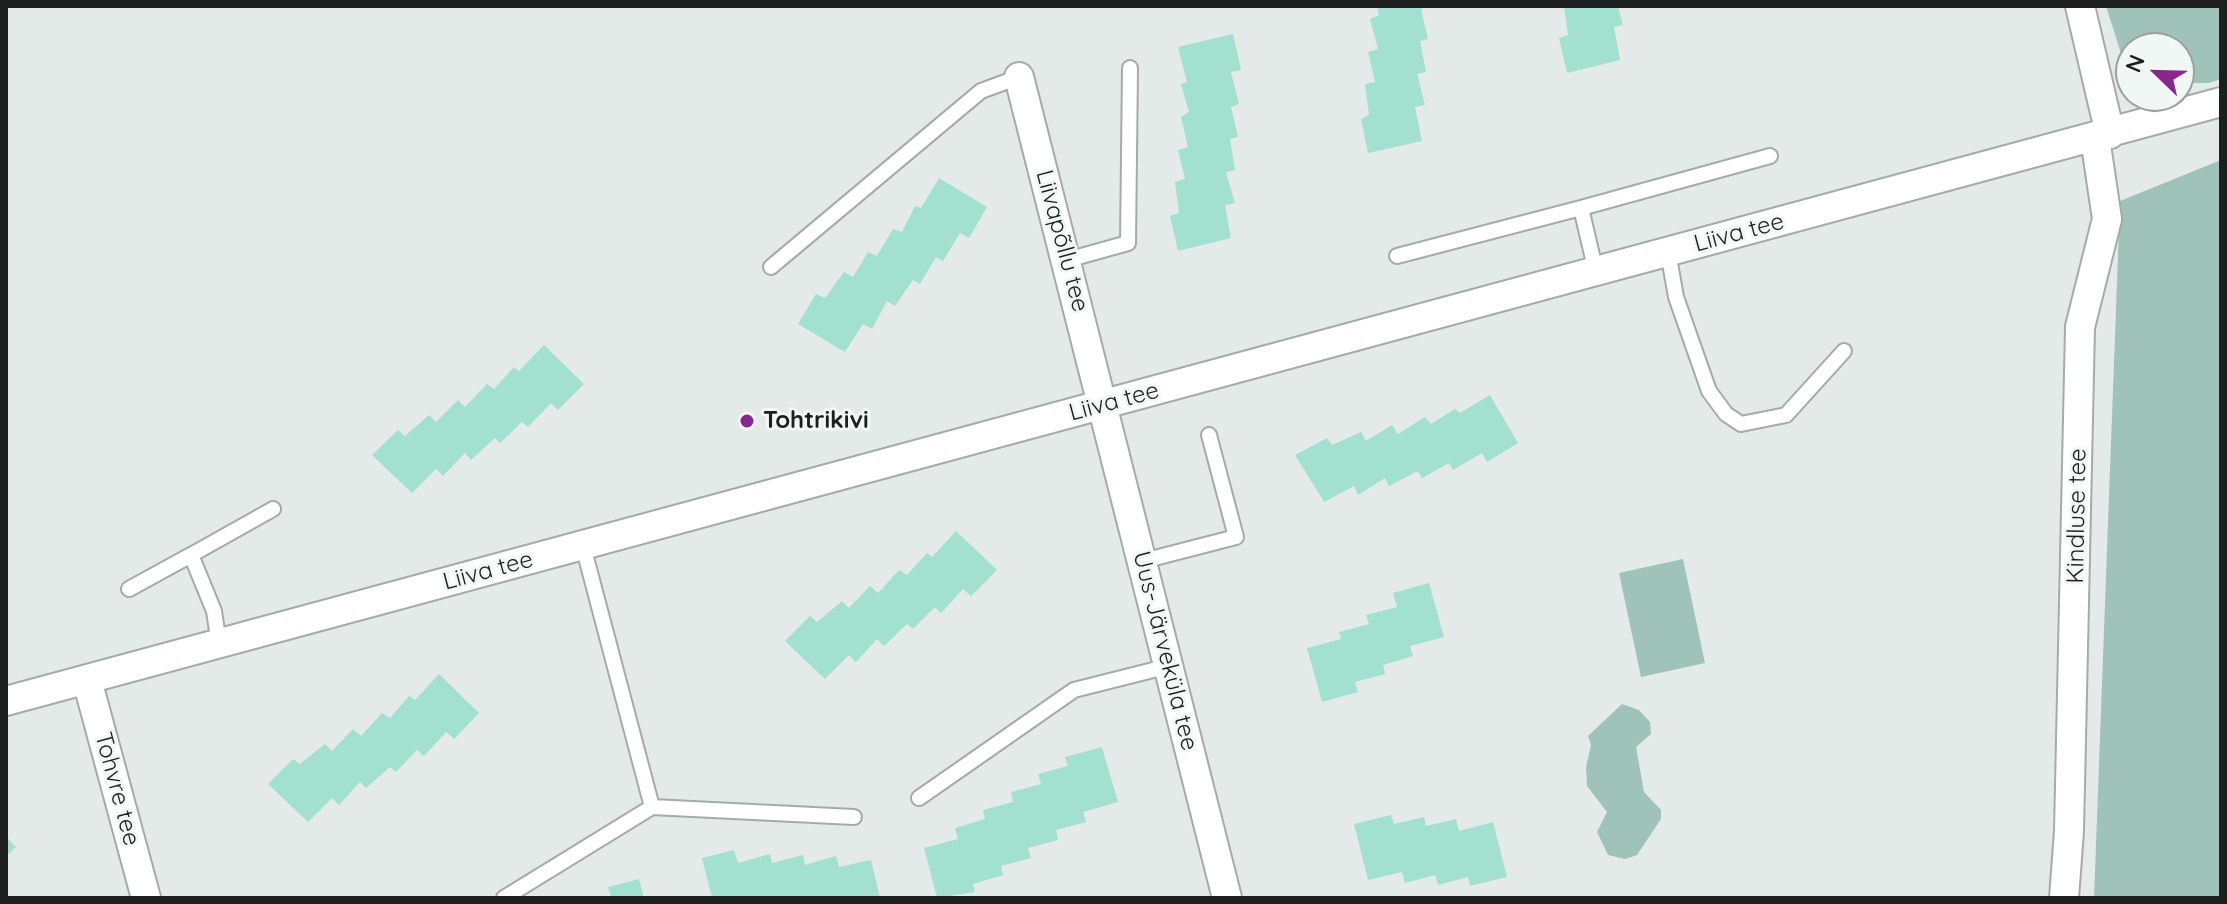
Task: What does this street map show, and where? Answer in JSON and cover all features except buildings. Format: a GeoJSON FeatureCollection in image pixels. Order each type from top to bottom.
{"type":"FeatureCollection","features":[{"type":"Feature","properties":{"kind":"street","name":"Kindluse tee"},"geometry":{"type":"LineString","coordinates":[[2064,898],[2069,831],[2080,327],[2107,219],[2103,136],[2080,6]]}},
{"type":"Feature","properties":{"kind":"street","name":"Liivapõllu tee"},"geometry":{"type":"LineString","coordinates":[[1019,77],[1104,405]]}},
{"type":"Feature","properties":{"kind":"street","name":"Liiva tee"},"geometry":{"type":"LineString","coordinates":[[6,701],[2221,102]]}},
{"type":"Feature","properties":{"kind":"street","name":"Uus-Järveküla tee"},"geometry":{"type":"LineString","coordinates":[[1104,405],[1227,898]]}},
{"type":"Feature","properties":{"kind":"street","name":"Tohvre tee"},"geometry":{"type":"LineString","coordinates":[[87,680],[146,898]]}},
{"type":"Feature","properties":{"kind":"lane"},"geometry":{"type":"LineString","coordinates":[[1067,260],[1128,243],[1130,68]]}},
{"type":"Feature","properties":{"kind":"lane"},"geometry":{"type":"LineString","coordinates":[[771,267],[981,91],[1019,77]]}},
{"type":"Feature","properties":{"kind":"lane"},"geometry":{"type":"LineString","coordinates":[[1397,256],[1770,156]]}},
{"type":"Feature","properties":{"kind":"lane"},"geometry":{"type":"LineString","coordinates":[[1581,208],[1596,272]]}},
{"type":"Feature","properties":{"kind":"lane"},"geometry":{"type":"LineString","coordinates":[[1668,252],[1676,297],[1709,391],[1726,414],[1741,424],[1786,415],[1844,351]]}},
{"type":"Feature","properties":{"kind":"lane"},"geometry":{"type":"LineString","coordinates":[[1143,561],[1236,537],[1209,435]]}},
{"type":"Feature","properties":{"kind":"lane"},"geometry":{"type":"LineString","coordinates":[[129,589],[273,509]]}},
{"type":"Feature","properties":{"kind":"lane"},"geometry":{"type":"LineString","coordinates":[[583,546],[652,807]]}},
{"type":"Feature","properties":{"kind":"lane"},"geometry":{"type":"LineString","coordinates":[[191,555],[214,611],[219,644]]}},
{"type":"Feature","properties":{"kind":"lane"},"geometry":{"type":"LineString","coordinates":[[919,798],[1074,690],[1169,666]]}},
{"type":"Feature","properties":{"kind":"lane"},"geometry":{"type":"LineString","coordinates":[[504,898],[652,807],[854,817]]}},
{"type":"Feature","properties":{"kind":"green space"},"geometry":{"type":"Polygon","coordinates":[[[2106,6],[2221,6],[2221,79],[2195,83],[2195,32],[2115,32],[2115,34],[2106,6]]]}},
{"type":"Feature","properties":{"kind":"green space"},"geometry":{"type":"Polygon","coordinates":[[[2221,160],[2221,898],[2094,898],[2120,201],[2221,160]]]}},
{"type":"Feature","properties":{"kind":"green space"},"geometry":{"type":"Polygon","coordinates":[[[1683,559],[1705,663],[1641,677],[1619,573],[1683,559]]]}},
{"type":"Feature","properties":{"kind":"green space"},"geometry":{"type":"Polygon","coordinates":[[[1622,704],[1639,710],[1650,722],[1651,734],[1636,747],[1644,792],[1661,810],[1661,819],[1637,855],[1625,859],[1608,855],[1597,832],[1607,812],[1587,786],[1586,767],[1591,745],[1588,736],[1622,704]]]}},
{"type":"Feature","properties":{"kind":"place","name":"Tohtrikivi"},"geometry":{"type":"Point","coordinates":[747,421]}}]}
